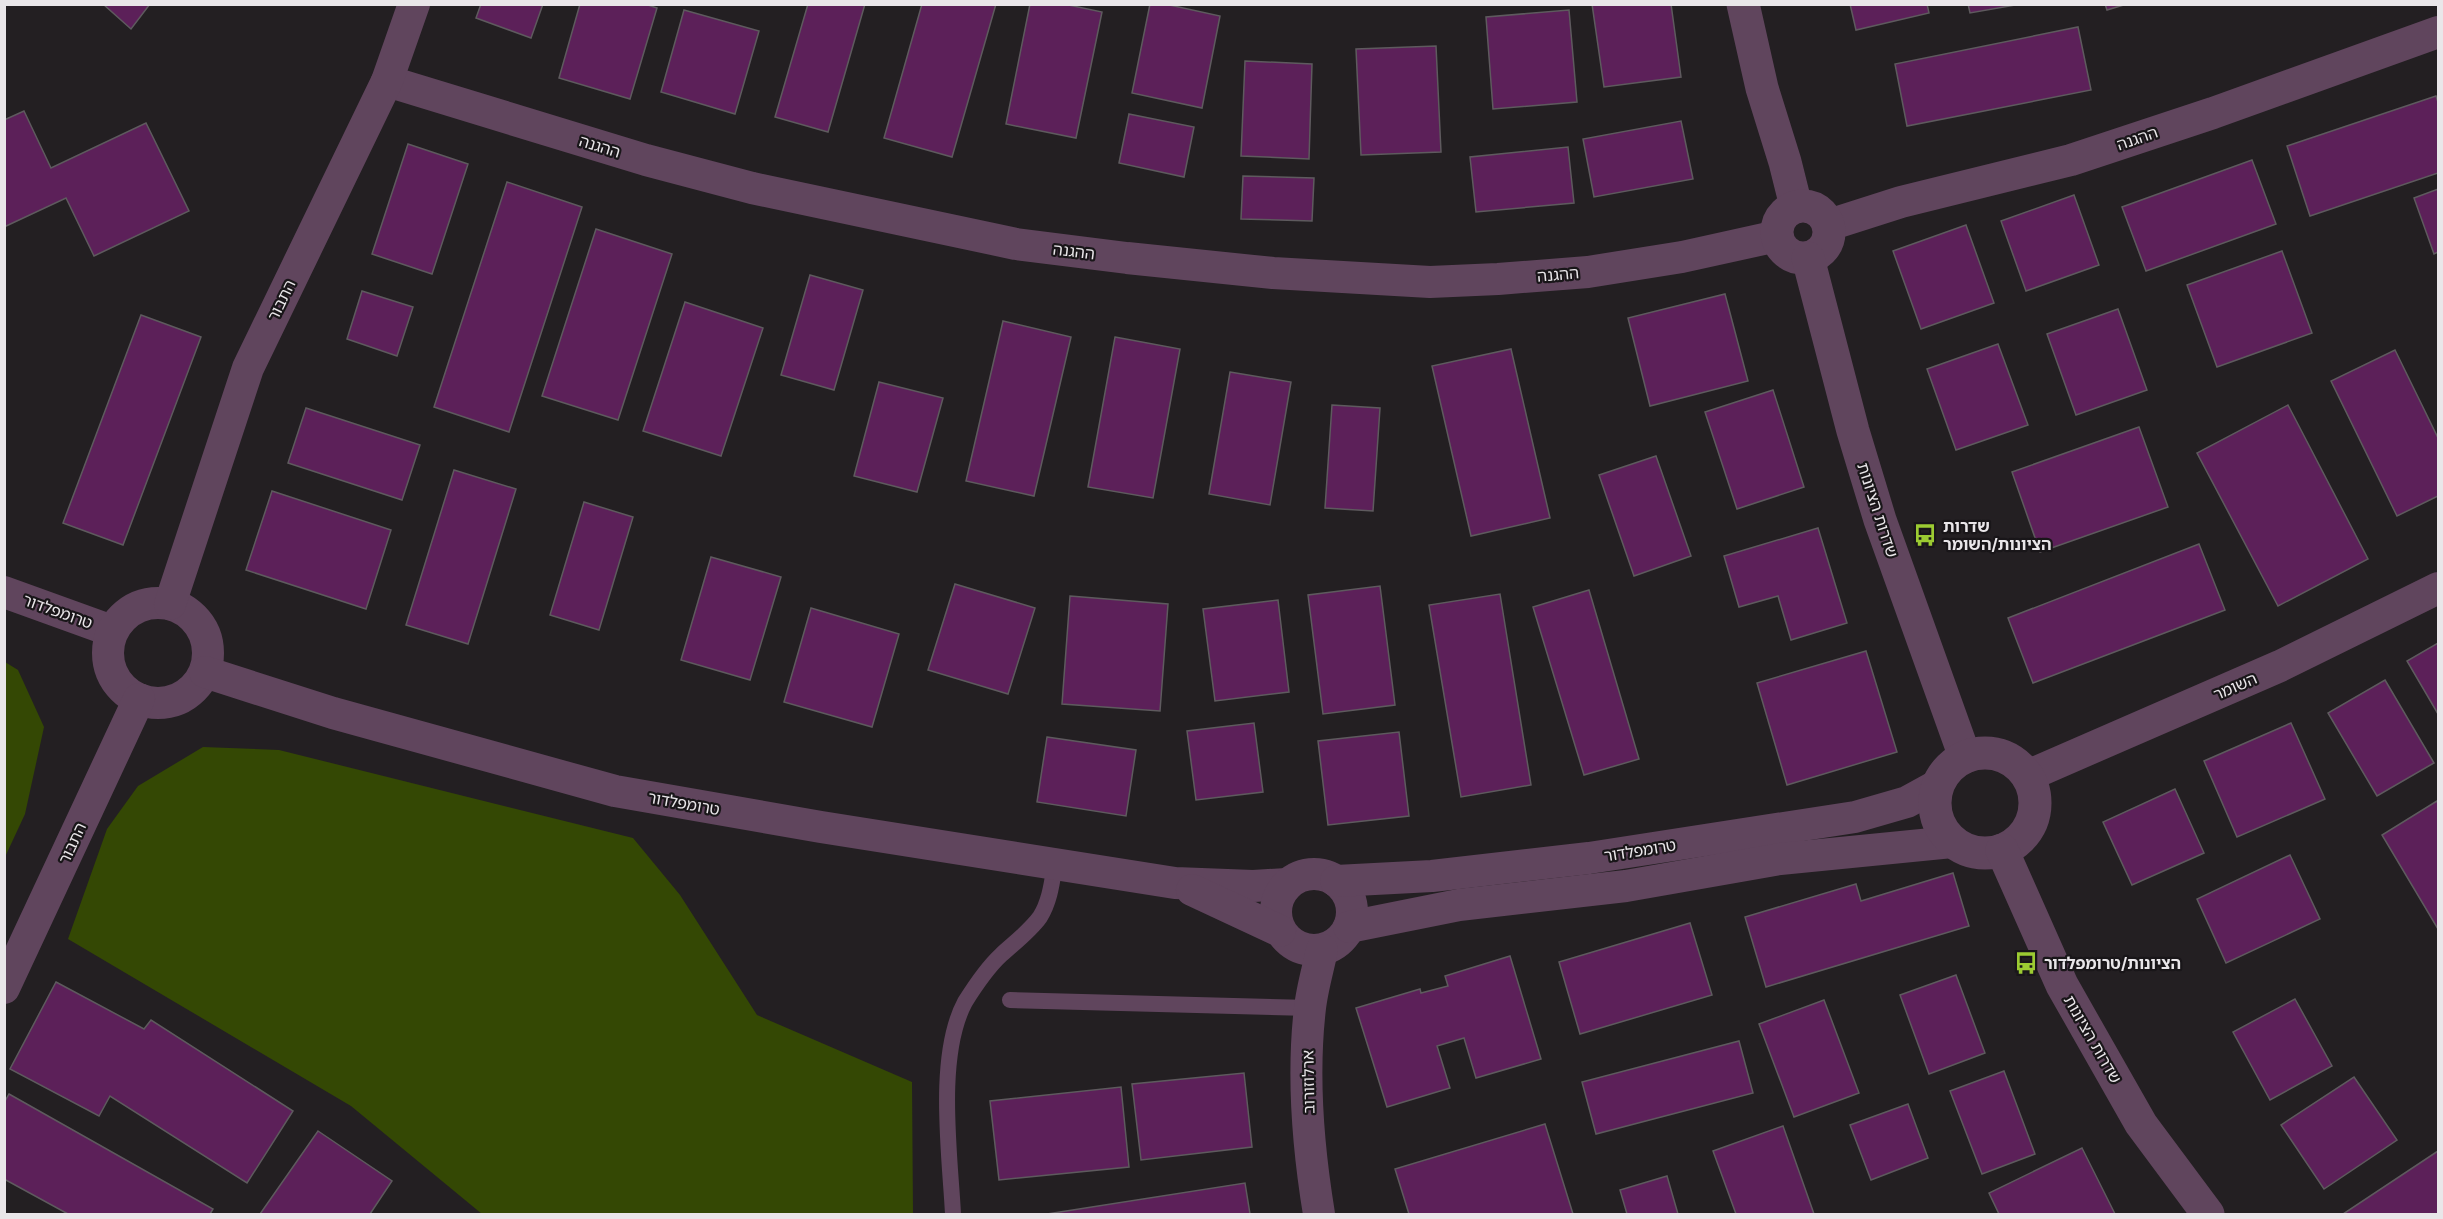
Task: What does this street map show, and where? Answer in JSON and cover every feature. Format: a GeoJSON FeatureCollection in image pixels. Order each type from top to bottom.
{"type":"FeatureCollection","features":[{"type":"Feature","properties":{"kind":"street","name":"התבור"},"geometry":{"type":"LineString","coordinates":[[170,604],[248,368],[387,81],[414,4]]}},
{"type":"Feature","properties":{"kind":"street"},"geometry":{"type":"LineString","coordinates":[[1743,4],[1762,88],[1796,206]]}},
{"type":"Feature","properties":{"kind":"street","name":"ההגנה"},"geometry":{"type":"LineString","coordinates":[[1829,225],[1901,202],[2071,160],[2213,113],[2439,32]]}},
{"type":"Feature","properties":{"kind":"street","name":"ההגנה"},"geometry":{"type":"LineString","coordinates":[[387,81],[646,160],[752,189],[1016,244],[1127,258],[1320,277],[1441,282],[1588,272],[1682,256],[1777,236]]}},
{"type":"Feature","properties":{"kind":"street"},"geometry":{"type":"LineString","coordinates":[[1796,206],[1812,207],[1826,217],[1829,225],[1829,240],[1826,246],[1821,252],[1808,258],[1791,255],[1782,247],[1777,236],[1781,217],[1796,206]]}},
{"type":"Feature","properties":{"kind":"street","name":"שדרות הציונות"},"geometry":{"type":"LineString","coordinates":[[1808,258],[1841,385],[1880,520],[1965,757]]}},
{"type":"Feature","properties":{"kind":"street","name":"השומר"},"geometry":{"type":"LineString","coordinates":[[2027,776],[2280,666],[2439,588]]}},
{"type":"Feature","properties":{"kind":"street","name":"טרומפלדור"},"geometry":{"type":"LineString","coordinates":[[4,592],[112,631]]}},
{"type":"Feature","properties":{"kind":"street"},"geometry":{"type":"LineString","coordinates":[[151,603],[170,604],[183,609],[195,618],[203,630],[208,643],[205,672],[200,681],[183,697],[161,703],[139,699],[117,682],[111,671],[108,644],[112,631],[132,609],[151,603]]}},
{"type":"Feature","properties":{"kind":"street","name":"טרומפלדור"},"geometry":{"type":"LineString","coordinates":[[205,672],[333,713],[615,791],[821,827],[1175,883],[1253,886],[1287,884]]}},
{"type":"Feature","properties":{"kind":"street","name":"התבור"},"geometry":{"type":"LineString","coordinates":[[4,988],[139,699]]}},
{"type":"Feature","properties":{"kind":"street"},"geometry":{"type":"LineString","coordinates":[[1988,753],[2000,755],[2020,767],[2027,776],[2036,797],[2033,820],[2021,838],[2002,850],[1981,854],[1952,842],[1936,815],[1935,805],[1938,786],[1948,769],[1965,757],[1988,753]]}},
{"type":"Feature","properties":{"kind":"street","name":"טרומפלדור"},"geometry":{"type":"LineString","coordinates":[[1336,881],[1432,876],[1589,858],[1821,822],[1855,816],[1907,802],[1938,786]]}},
{"type":"Feature","properties":{"kind":"street","name":"טרומפלדור"},"geometry":{"type":"LineString","coordinates":[[1349,927],[1459,906],[1626,886],[1779,859],[1952,842]]}},
{"type":"Feature","properties":{"kind":"street","name":"שדרות הציונות"},"geometry":{"type":"LineString","coordinates":[[2002,850],[2073,1005],[2141,1124],[2208,1215]]}},
{"type":"Feature","properties":{"kind":"street"},"geometry":{"type":"LineString","coordinates":[[1311,874],[1324,875],[1336,881],[1351,902],[1352,915],[1349,927],[1342,938],[1322,950],[1298,947],[1287,940],[1280,931],[1276,919],[1276,907],[1287,884],[1298,877],[1311,874]]}},
{"type":"Feature","properties":{"kind":"street","name":"טרומפלדור"},"geometry":{"type":"LineString","coordinates":[[1175,883],[1213,898],[1280,931]]}},
{"type":"Feature","properties":{"kind":"street","name":"ארלוזורוב"},"geometry":{"type":"LineString","coordinates":[[1318,1215],[1312,1172],[1306,1077],[1310,1008],[1322,950]]}},
{"type":"Feature","properties":{"kind":"lane"},"geometry":{"type":"LineString","coordinates":[[953,1215],[948,1109],[949,1065],[953,1036],[964,1005],[978,982],[999,957],[1040,917],[1051,893],[1055,864]]}},
{"type":"Feature","properties":{"kind":"lane"},"geometry":{"type":"LineString","coordinates":[[1010,1000],[1310,1008]]}},
{"type":"Feature","properties":{"kind":"green space"},"geometry":{"type":"Polygon","coordinates":[[[5,662],[18,670],[44,727],[25,814],[5,857],[5,662]]]}},
{"type":"Feature","properties":{"kind":"green space"},"geometry":{"type":"Polygon","coordinates":[[[203,747],[279,750],[633,838],[680,895],[757,1015],[912,1082],[913,1214],[482,1214],[351,1106],[68,939],[107,829],[138,786],[203,747]]]}},
{"type":"Feature","properties":{"kind":"building"},"geometry":{"type":"Polygon","coordinates":[[[103,4],[150,4],[131,29],[103,4]]]}},
{"type":"Feature","properties":{"kind":"building"},"geometry":{"type":"Polygon","coordinates":[[[481,4],[543,4],[531,38],[476,18],[481,4]]]}},
{"type":"Feature","properties":{"kind":"building"},"geometry":{"type":"Polygon","coordinates":[[[580,4],[645,4],[657,8],[630,99],[559,78],[580,4]]]}},
{"type":"Feature","properties":{"kind":"building"},"geometry":{"type":"Polygon","coordinates":[[[808,4],[865,4],[828,132],[775,117],[808,4]]]}},
{"type":"Feature","properties":{"kind":"building"},"geometry":{"type":"Polygon","coordinates":[[[922,4],[996,4],[952,157],[884,138],[922,4]]]}},
{"type":"Feature","properties":{"kind":"building"},"geometry":{"type":"Polygon","coordinates":[[[1030,4],[1064,4],[1102,12],[1076,138],[1006,124],[1030,4]]]}},
{"type":"Feature","properties":{"kind":"building"},"geometry":{"type":"Polygon","coordinates":[[[1150,4],[1165,4],[1220,16],[1202,108],[1132,93],[1150,4]]]}},
{"type":"Feature","properties":{"kind":"building"},"geometry":{"type":"Polygon","coordinates":[[[1592,4],[1671,4],[1681,77],[1604,87],[1592,4]]]}},
{"type":"Feature","properties":{"kind":"building"},"geometry":{"type":"Polygon","coordinates":[[[1850,4],[1927,4],[1929,13],[1856,30],[1850,4]]]}},
{"type":"Feature","properties":{"kind":"building"},"geometry":{"type":"Polygon","coordinates":[[[1968,4],[2021,4],[1970,13],[1968,4]]]}},
{"type":"Feature","properties":{"kind":"building"},"geometry":{"type":"Polygon","coordinates":[[[2105,4],[2127,4],[2107,10],[2105,4]]]}},
{"type":"Feature","properties":{"kind":"building"},"geometry":{"type":"Polygon","coordinates":[[[684,10],[759,31],[735,114],[661,92],[684,10]]]}},
{"type":"Feature","properties":{"kind":"building"},"geometry":{"type":"Polygon","coordinates":[[[1569,10],[1577,102],[1493,109],[1486,17],[1569,10]]]}},
{"type":"Feature","properties":{"kind":"building"},"geometry":{"type":"Polygon","coordinates":[[[2078,27],[2091,90],[1907,126],[1895,64],[2078,27]]]}},
{"type":"Feature","properties":{"kind":"building"},"geometry":{"type":"Polygon","coordinates":[[[1436,46],[1441,152],[1361,155],[1356,49],[1436,46]]]}},
{"type":"Feature","properties":{"kind":"building"},"geometry":{"type":"Polygon","coordinates":[[[1245,61],[1312,64],[1309,159],[1241,156],[1245,61]]]}},
{"type":"Feature","properties":{"kind":"building"},"geometry":{"type":"Polygon","coordinates":[[[2436,96],[2438,102],[2438,173],[2310,216],[2287,146],[2436,96]]]}},
{"type":"Feature","properties":{"kind":"building"},"geometry":{"type":"Polygon","coordinates":[[[24,111],[51,168],[146,123],[189,211],[94,256],[66,198],[4,227],[4,120],[24,111]]]}},
{"type":"Feature","properties":{"kind":"building"},"geometry":{"type":"Polygon","coordinates":[[[1129,114],[1194,127],[1184,177],[1119,163],[1129,114]]]}},
{"type":"Feature","properties":{"kind":"building"},"geometry":{"type":"Polygon","coordinates":[[[1681,121],[1693,179],[1594,197],[1583,139],[1681,121]]]}},
{"type":"Feature","properties":{"kind":"building"},"geometry":{"type":"Polygon","coordinates":[[[408,144],[468,164],[432,274],[372,254],[408,144]]]}},
{"type":"Feature","properties":{"kind":"building"},"geometry":{"type":"Polygon","coordinates":[[[1568,147],[1574,203],[1476,212],[1470,157],[1568,147]]]}},
{"type":"Feature","properties":{"kind":"building"},"geometry":{"type":"Polygon","coordinates":[[[2252,160],[2276,224],[2146,271],[2122,207],[2252,160]]]}},
{"type":"Feature","properties":{"kind":"building"},"geometry":{"type":"Polygon","coordinates":[[[1243,176],[1314,178],[1312,221],[1241,219],[1243,176]]]}},
{"type":"Feature","properties":{"kind":"building"},"geometry":{"type":"Polygon","coordinates":[[[507,182],[582,207],[509,432],[434,407],[507,182]]]}},
{"type":"Feature","properties":{"kind":"building"},"geometry":{"type":"Polygon","coordinates":[[[2438,189],[2438,252],[2434,254],[2414,198],[2438,189]]]}},
{"type":"Feature","properties":{"kind":"building"},"geometry":{"type":"Polygon","coordinates":[[[2074,195],[2099,265],[2026,291],[2001,221],[2074,195]]]}},
{"type":"Feature","properties":{"kind":"building"},"geometry":{"type":"Polygon","coordinates":[[[1966,225],[1994,303],[1921,329],[1893,251],[1966,225]]]}},
{"type":"Feature","properties":{"kind":"building"},"geometry":{"type":"Polygon","coordinates":[[[596,229],[672,254],[618,420],[542,396],[596,229]]]}},
{"type":"Feature","properties":{"kind":"building"},"geometry":{"type":"Polygon","coordinates":[[[2282,251],[2312,333],[2217,367],[2187,285],[2282,251]]]}},
{"type":"Feature","properties":{"kind":"building"},"geometry":{"type":"Polygon","coordinates":[[[810,275],[863,290],[834,390],[781,375],[810,275]]]}},
{"type":"Feature","properties":{"kind":"building"},"geometry":{"type":"Polygon","coordinates":[[[362,291],[413,307],[397,356],[347,339],[362,291]]]}},
{"type":"Feature","properties":{"kind":"building"},"geometry":{"type":"Polygon","coordinates":[[[1725,294],[1748,381],[1650,406],[1628,318],[1725,294]]]}},
{"type":"Feature","properties":{"kind":"building"},"geometry":{"type":"Polygon","coordinates":[[[685,302],[763,328],[721,456],[643,431],[685,302]]]}},
{"type":"Feature","properties":{"kind":"building"},"geometry":{"type":"Polygon","coordinates":[[[2118,309],[2147,390],[2076,415],[2047,334],[2118,309]]]}},
{"type":"Feature","properties":{"kind":"building"},"geometry":{"type":"Polygon","coordinates":[[[141,315],[201,337],[123,545],[63,523],[141,315]]]}},
{"type":"Feature","properties":{"kind":"building"},"geometry":{"type":"Polygon","coordinates":[[[1003,321],[1071,337],[1034,496],[966,481],[1003,321]]]}},
{"type":"Feature","properties":{"kind":"building"},"geometry":{"type":"Polygon","coordinates":[[[1115,337],[1180,349],[1153,498],[1088,487],[1115,337]]]}},
{"type":"Feature","properties":{"kind":"building"},"geometry":{"type":"Polygon","coordinates":[[[1998,344],[2028,425],[1956,450],[1927,369],[1998,344]]]}},
{"type":"Feature","properties":{"kind":"building"},"geometry":{"type":"Polygon","coordinates":[[[1511,349],[1550,518],[1471,536],[1432,366],[1511,349]]]}},
{"type":"Feature","properties":{"kind":"building"},"geometry":{"type":"Polygon","coordinates":[[[2395,350],[2438,438],[2438,496],[2397,516],[2331,381],[2395,350]]]}},
{"type":"Feature","properties":{"kind":"building"},"geometry":{"type":"Polygon","coordinates":[[[1230,372],[1291,382],[1270,505],[1209,494],[1230,372]]]}},
{"type":"Feature","properties":{"kind":"building"},"geometry":{"type":"Polygon","coordinates":[[[879,382],[943,398],[917,492],[854,476],[879,382]]]}},
{"type":"Feature","properties":{"kind":"building"},"geometry":{"type":"Polygon","coordinates":[[[1773,390],[1804,487],[1737,509],[1705,412],[1773,390]]]}},
{"type":"Feature","properties":{"kind":"building"},"geometry":{"type":"Polygon","coordinates":[[[1332,405],[1380,408],[1373,511],[1325,508],[1332,405]]]}},
{"type":"Feature","properties":{"kind":"building"},"geometry":{"type":"Polygon","coordinates":[[[2288,405],[2368,559],[2278,606],[2197,453],[2288,405]]]}},
{"type":"Feature","properties":{"kind":"building"},"geometry":{"type":"Polygon","coordinates":[[[306,408],[420,445],[402,500],[288,463],[306,408]]]}},
{"type":"Feature","properties":{"kind":"building"},"geometry":{"type":"Polygon","coordinates":[[[2139,427],[2168,507],[2040,552],[2012,472],[2139,427]]]}},
{"type":"Feature","properties":{"kind":"building"},"geometry":{"type":"Polygon","coordinates":[[[1656,456],[1691,556],[1634,576],[1599,475],[1656,456]]]}},
{"type":"Feature","properties":{"kind":"building"},"geometry":{"type":"Polygon","coordinates":[[[454,470],[516,489],[468,644],[406,625],[454,470]]]}},
{"type":"Feature","properties":{"kind":"building"},"geometry":{"type":"Polygon","coordinates":[[[272,491],[391,530],[366,609],[246,570],[272,491]]]}},
{"type":"Feature","properties":{"kind":"building"},"geometry":{"type":"Polygon","coordinates":[[[584,502],[633,517],[599,630],[550,615],[584,502]]]}},
{"type":"Feature","properties":{"kind":"building"},"geometry":{"type":"Polygon","coordinates":[[[1818,528],[1847,623],[1791,640],[1778,596],[1739,607],[1724,556],[1818,528]]]}},
{"type":"Feature","properties":{"kind":"building"},"geometry":{"type":"Polygon","coordinates":[[[2199,544],[2225,610],[2033,683],[2008,618],[2199,544]]]}},
{"type":"Feature","properties":{"kind":"building"},"geometry":{"type":"Polygon","coordinates":[[[711,557],[781,577],[750,680],[681,660],[711,557]]]}},
{"type":"Feature","properties":{"kind":"building"},"geometry":{"type":"Polygon","coordinates":[[[955,584],[1035,608],[1008,694],[928,670],[955,584]]]}},
{"type":"Feature","properties":{"kind":"building"},"geometry":{"type":"Polygon","coordinates":[[[1380,586],[1395,705],[1323,714],[1308,595],[1380,586]]]}},
{"type":"Feature","properties":{"kind":"building"},"geometry":{"type":"Polygon","coordinates":[[[1589,590],[1639,759],[1584,775],[1533,607],[1589,590]]]}},
{"type":"Feature","properties":{"kind":"building"},"geometry":{"type":"Polygon","coordinates":[[[1500,594],[1531,785],[1461,797],[1429,605],[1500,594]]]}},
{"type":"Feature","properties":{"kind":"building"},"geometry":{"type":"Polygon","coordinates":[[[1070,596],[1168,604],[1160,711],[1062,704],[1070,596]]]}},
{"type":"Feature","properties":{"kind":"building"},"geometry":{"type":"Polygon","coordinates":[[[1278,600],[1289,692],[1215,701],[1203,609],[1278,600]]]}},
{"type":"Feature","properties":{"kind":"building"},"geometry":{"type":"Polygon","coordinates":[[[811,608],[899,634],[872,727],[784,702],[811,608]]]}},
{"type":"Feature","properties":{"kind":"building"},"geometry":{"type":"Polygon","coordinates":[[[2438,643],[2438,714],[2407,661],[2438,643]]]}},
{"type":"Feature","properties":{"kind":"building"},"geometry":{"type":"Polygon","coordinates":[[[1866,651],[1897,752],[1787,785],[1757,683],[1866,651]]]}},
{"type":"Feature","properties":{"kind":"building"},"geometry":{"type":"Polygon","coordinates":[[[2385,680],[2434,763],[2377,796],[2328,713],[2385,680]]]}},
{"type":"Feature","properties":{"kind":"building"},"geometry":{"type":"Polygon","coordinates":[[[1254,723],[1263,792],[1196,800],[1187,731],[1254,723]]]}},
{"type":"Feature","properties":{"kind":"building"},"geometry":{"type":"Polygon","coordinates":[[[2291,723],[2325,799],[2237,837],[2204,761],[2291,723]]]}},
{"type":"Feature","properties":{"kind":"building"},"geometry":{"type":"Polygon","coordinates":[[[1399,732],[1409,816],[1328,825],[1318,741],[1399,732]]]}},
{"type":"Feature","properties":{"kind":"building"},"geometry":{"type":"Polygon","coordinates":[[[1047,737],[1136,750],[1126,816],[1037,802],[1047,737]]]}},
{"type":"Feature","properties":{"kind":"building"},"geometry":{"type":"Polygon","coordinates":[[[2175,789],[2204,853],[2132,885],[2103,822],[2175,789]]]}},
{"type":"Feature","properties":{"kind":"building"},"geometry":{"type":"Polygon","coordinates":[[[2437,801],[2438,804],[2438,929],[2382,835],[2437,801]]]}},
{"type":"Feature","properties":{"kind":"building"},"geometry":{"type":"Polygon","coordinates":[[[2290,855],[2320,919],[2226,963],[2197,899],[2290,855]]]}},
{"type":"Feature","properties":{"kind":"building"},"geometry":{"type":"Polygon","coordinates":[[[1953,873],[1969,926],[1766,987],[1745,917],[1856,884],[1861,901],[1953,873]]]}},
{"type":"Feature","properties":{"kind":"building"},"geometry":{"type":"Polygon","coordinates":[[[1690,923],[1712,995],[1580,1034],[1559,962],[1690,923]]]}},
{"type":"Feature","properties":{"kind":"building"},"geometry":{"type":"Polygon","coordinates":[[[1510,956],[1541,1059],[1476,1078],[1464,1038],[1437,1046],[1450,1088],[1387,1107],[1356,1008],[1420,989],[1421,993],[1448,986],[1445,976],[1510,956]]]}},
{"type":"Feature","properties":{"kind":"building"},"geometry":{"type":"Polygon","coordinates":[[[1956,975],[1985,1053],[1929,1074],[1900,995],[1956,975]]]}},
{"type":"Feature","properties":{"kind":"building"},"geometry":{"type":"Polygon","coordinates":[[[56,982],[144,1029],[151,1020],[293,1111],[247,1183],[110,1096],[99,1116],[10,1069],[56,982]]]}},
{"type":"Feature","properties":{"kind":"building"},"geometry":{"type":"Polygon","coordinates":[[[2295,999],[2332,1066],[2270,1100],[2233,1032],[2295,999]]]}},
{"type":"Feature","properties":{"kind":"building"},"geometry":{"type":"Polygon","coordinates":[[[1824,1000],[1859,1093],[1794,1117],[1759,1024],[1824,1000]]]}},
{"type":"Feature","properties":{"kind":"building"},"geometry":{"type":"Polygon","coordinates":[[[1739,1041],[1753,1093],[1596,1134],[1582,1082],[1739,1041]]]}},
{"type":"Feature","properties":{"kind":"building"},"geometry":{"type":"Polygon","coordinates":[[[2004,1071],[2035,1154],[1982,1174],[1950,1091],[2004,1071]]]}},
{"type":"Feature","properties":{"kind":"building"},"geometry":{"type":"Polygon","coordinates":[[[1244,1073],[1252,1147],[1141,1160],[1132,1084],[1244,1073]]]}},
{"type":"Feature","properties":{"kind":"building"},"geometry":{"type":"Polygon","coordinates":[[[2354,1077],[2397,1140],[2324,1189],[2281,1125],[2354,1077]]]}},
{"type":"Feature","properties":{"kind":"building"},"geometry":{"type":"Polygon","coordinates":[[[1121,1087],[1129,1167],[999,1180],[990,1101],[1121,1087]]]}},
{"type":"Feature","properties":{"kind":"building"},"geometry":{"type":"Polygon","coordinates":[[[9,1094],[213,1209],[210,1214],[68,1214],[4,1179],[4,1103],[9,1094]]]}},
{"type":"Feature","properties":{"kind":"building"},"geometry":{"type":"Polygon","coordinates":[[[1908,1104],[1928,1158],[1871,1180],[1850,1125],[1908,1104]]]}},
{"type":"Feature","properties":{"kind":"building"},"geometry":{"type":"Polygon","coordinates":[[[1545,1124],[1573,1214],[1409,1214],[1395,1169],[1545,1124]]]}},
{"type":"Feature","properties":{"kind":"building"},"geometry":{"type":"Polygon","coordinates":[[[1783,1126],[1814,1214],[1736,1214],[1713,1151],[1783,1126]]]}},
{"type":"Feature","properties":{"kind":"building"},"geometry":{"type":"Polygon","coordinates":[[[318,1131],[392,1181],[370,1214],[260,1214],[318,1131]]]}},
{"type":"Feature","properties":{"kind":"building"},"geometry":{"type":"Polygon","coordinates":[[[2082,1148],[2115,1214],[1999,1214],[1989,1193],[2082,1148]]]}},
{"type":"Feature","properties":{"kind":"building"},"geometry":{"type":"Polygon","coordinates":[[[2438,1151],[2438,1214],[2343,1214],[2438,1151]]]}},
{"type":"Feature","properties":{"kind":"building"},"geometry":{"type":"Polygon","coordinates":[[[1667,1176],[1678,1214],[1627,1214],[1620,1190],[1667,1176]]]}},
{"type":"Feature","properties":{"kind":"building"},"geometry":{"type":"Polygon","coordinates":[[[1245,1183],[1250,1214],[1047,1214],[1245,1183]]]}},
{"type":"Feature","properties":{"kind":"place","name":"שדרות הציונות/השומר"},"geometry":{"type":"Point","coordinates":[1925,535]}},
{"type":"Feature","properties":{"kind":"place","name":"הציונות/טרומפלדור"},"geometry":{"type":"Point","coordinates":[2026,963]}}]}
